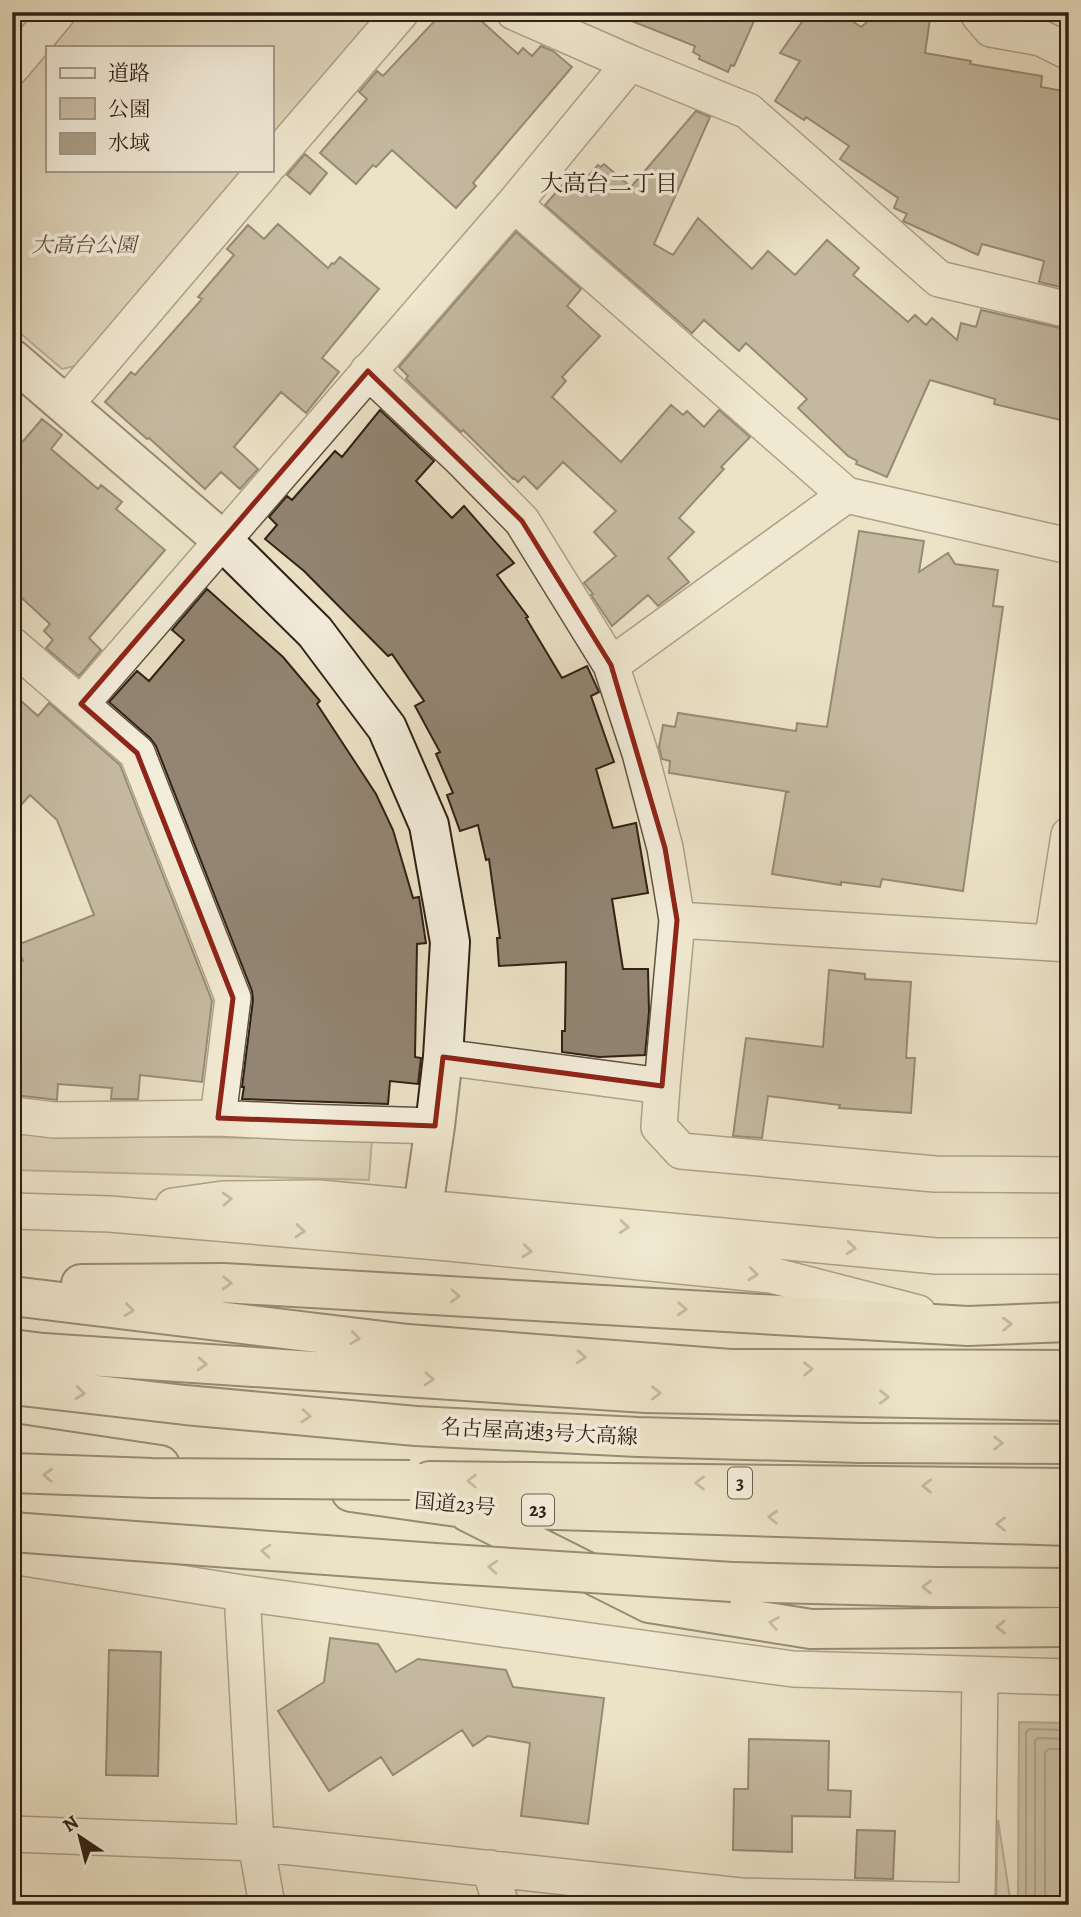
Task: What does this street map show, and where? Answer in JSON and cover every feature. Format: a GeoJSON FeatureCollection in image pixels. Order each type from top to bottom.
{"type":"FeatureCollection","features":[{"type":"Feature","properties":{"kind":"highway"},"geometry":{"type":"LineString","coordinates":[[12,1284],[223,1283],[968,1326],[1069,1322]]}},
{"type":"Feature","properties":{"kind":"highway"},"geometry":{"type":"LineString","coordinates":[[12,1296],[408,1344],[730,1368],[1069,1370]]}},
{"type":"Feature","properties":{"kind":"highway"},"geometry":{"type":"LineString","coordinates":[[12,1349],[646,1393],[1069,1401]]}},
{"type":"Feature","properties":{"kind":"highway","name":"名古屋高速3号大高線"},"geometry":{"type":"LineString","coordinates":[[12,1385],[184,1405],[416,1426],[638,1437],[860,1443],[1069,1444]]}},
{"type":"Feature","properties":{"kind":"highway","name":"国道23号"},"geometry":{"type":"LineString","coordinates":[[12,1443],[457,1507],[1069,1526]]}},
{"type":"Feature","properties":{"kind":"highway","name":"3"},"geometry":{"type":"LineString","coordinates":[[12,1474],[152,1478],[1069,1488]]}},
{"type":"Feature","properties":{"kind":"highway"},"geometry":{"type":"LineString","coordinates":[[457,1507],[649,1603],[811,1629],[1069,1627]]}},
{"type":"Feature","properties":{"kind":"highway"},"geometry":{"type":"LineString","coordinates":[[12,1532],[732,1582],[1069,1588]]}},
{"type":"Feature","properties":{"kind":"street"},"geometry":{"type":"LineString","coordinates":[[12,67],[58,12]]}},
{"type":"Feature","properties":{"kind":"street"},"geometry":{"type":"LineString","coordinates":[[273,161],[401,12]]}},
{"type":"Feature","properties":{"kind":"street"},"geometry":{"type":"LineString","coordinates":[[514,12],[748,111],[939,279],[1069,310]]}},
{"type":"Feature","properties":{"kind":"street"},"geometry":{"type":"LineString","coordinates":[[979,12],[991,29],[1041,38],[1069,52]]}},
{"type":"Feature","properties":{"kind":"street"},"geometry":{"type":"LineString","coordinates":[[81,704],[514,204],[630,63]]}},
{"type":"Feature","properties":{"kind":"street"},"geometry":{"type":"LineString","coordinates":[[65,405],[263,172]]}},
{"type":"Feature","properties":{"kind":"street"},"geometry":{"type":"LineString","coordinates":[[514,204],[846,495],[1069,546]]}},
{"type":"Feature","properties":{"kind":"street"},"geometry":{"type":"LineString","coordinates":[[12,359],[222,540],[315,632],[387,728],[429,825],[450,942],[443,1058],[422,1208]]}},
{"type":"Feature","properties":{"kind":"street"},"geometry":{"type":"LineString","coordinates":[[369,371],[522,521],[611,665],[640,753],[665,848],[677,919],[659,1127],[681,1152],[935,1174],[1069,1175]]}},
{"type":"Feature","properties":{"kind":"street"},"geometry":{"type":"LineString","coordinates":[[611,665],[846,495]]}},
{"type":"Feature","properties":{"kind":"street"},"geometry":{"type":"LineString","coordinates":[[12,645],[137,753],[233,998],[218,1118]]}},
{"type":"Feature","properties":{"kind":"street"},"geometry":{"type":"LineString","coordinates":[[677,919],[1061,943],[1069,835]]}},
{"type":"Feature","properties":{"kind":"street"},"geometry":{"type":"LineString","coordinates":[[443,1058],[662,1086]]}},
{"type":"Feature","properties":{"kind":"street"},"geometry":{"type":"LineString","coordinates":[[12,1115],[54,1120],[218,1118],[435,1126]]}},
{"type":"Feature","properties":{"kind":"street"},"geometry":{"type":"LineString","coordinates":[[110,1214],[223,1199],[319,1198],[936,1256],[1069,1256]]}},
{"type":"Feature","properties":{"kind":"street"},"geometry":{"type":"LineString","coordinates":[[12,1211],[110,1214],[449,1243],[771,1275],[968,1326]]}},
{"type":"Feature","properties":{"kind":"street"},"geometry":{"type":"LineString","coordinates":[[12,1556],[242,1593],[793,1669],[1069,1677]]}},
{"type":"Feature","properties":{"kind":"street"},"geometry":{"type":"LineString","coordinates":[[242,1593],[256,1843],[267,1905]]}},
{"type":"Feature","properties":{"kind":"street"},"geometry":{"type":"LineString","coordinates":[[12,1834],[256,1843],[490,1868],[741,1900],[976,1903],[980,1676]]}},
{"type":"Feature","properties":{"kind":"street"},"geometry":{"type":"LineString","coordinates":[[490,1868],[501,1905]]}},
{"type":"Feature","properties":{"kind":"highlighted area"},"geometry":{"type":"Polygon","coordinates":[[[368,371],[522,521],[611,665],[665,848],[677,920],[662,1086],[443,1057],[435,1126],[218,1118],[233,998],[137,753],[81,704],[368,371]]]}},
{"type":"Feature","properties":{"kind":"green space"},"geometry":{"type":"Polygon","coordinates":[[[81,12],[382,12],[273,138],[273,46],[53,46],[81,12]]]}},
{"type":"Feature","properties":{"kind":"green space","name":"大高台公園"},"geometry":{"type":"Polygon","coordinates":[[[46,54],[46,172],[243,172],[75,366],[62,369],[12,326],[12,94],[46,54]]]}},
{"type":"Feature","properties":{"kind":"green space"},"geometry":{"type":"Polygon","coordinates":[[[12,1134],[372,1140],[369,1180],[12,1170],[12,1134]]]}},
{"type":"Feature","properties":{"kind":"green space"},"geometry":{"type":"Polygon","coordinates":[[[998,1820],[1011,1905],[996,1905],[998,1820]]]}},
{"type":"Feature","properties":{"kind":"water"},"geometry":{"type":"Polygon","coordinates":[[[1019,1722],[1069,1723],[1069,1905],[1020,1905],[1018,1901],[1019,1722]]]}},
{"type":"Feature","properties":{"kind":"building"},"geometry":{"type":"Polygon","coordinates":[[[443,12],[467,12],[476,20],[478,18],[518,54],[523,48],[532,56],[541,46],[553,51],[572,67],[473,183],[476,186],[456,208],[392,150],[376,167],[373,165],[356,184],[320,153],[367,99],[359,92],[377,71],[383,76],[443,12]]]}},
{"type":"Feature","properties":{"kind":"building"},"geometry":{"type":"Polygon","coordinates":[[[614,12],[758,12],[734,66],[731,65],[728,72],[699,59],[700,56],[693,52],[695,46],[614,12]]]}},
{"type":"Feature","properties":{"kind":"building"},"geometry":{"type":"Polygon","coordinates":[[[809,12],[839,12],[861,27],[879,12],[931,12],[925,53],[971,61],[970,64],[1042,76],[1041,87],[1069,92],[1069,289],[1039,282],[1044,261],[982,244],[978,255],[903,221],[907,214],[894,208],[898,198],[840,159],[849,146],[806,117],[804,120],[775,101],[800,61],[780,53],[809,12]]]}},
{"type":"Feature","properties":{"kind":"building"},"geometry":{"type":"Polygon","coordinates":[[[696,111],[710,117],[654,244],[673,255],[698,218],[752,269],[768,251],[795,275],[827,240],[859,268],[853,275],[908,322],[915,315],[926,325],[932,318],[957,340],[961,323],[976,327],[981,310],[1069,330],[1069,422],[994,404],[995,399],[930,380],[887,477],[856,464],[857,461],[848,456],[798,408],[807,399],[746,343],[739,351],[704,320],[692,333],[545,205],[566,181],[576,190],[598,165],[601,167],[604,164],[631,187],[696,111]]]}},
{"type":"Feature","properties":{"kind":"building"},"geometry":{"type":"Polygon","coordinates":[[[305,154],[327,173],[310,194],[287,175],[305,154]]]}},
{"type":"Feature","properties":{"kind":"building"},"geometry":{"type":"Polygon","coordinates":[[[278,224],[328,268],[340,257],[379,289],[322,358],[339,372],[306,413],[281,392],[234,447],[258,469],[240,489],[221,472],[205,489],[105,402],[131,372],[135,375],[202,299],[198,297],[234,255],[227,249],[248,225],[264,239],[278,224]]]}},
{"type":"Feature","properties":{"kind":"building"},"geometry":{"type":"Polygon","coordinates":[[[516,232],[581,289],[567,306],[600,336],[562,377],[566,381],[552,397],[621,462],[671,405],[683,415],[687,411],[704,427],[719,410],[750,437],[679,518],[694,532],[668,558],[689,582],[658,606],[648,595],[612,626],[584,583],[616,556],[594,532],[616,511],[563,462],[537,489],[524,476],[518,482],[513,479],[406,379],[408,376],[399,367],[516,232]]]}},
{"type":"Feature","properties":{"kind":"building"},"geometry":{"type":"Polygon","coordinates":[[[380,410],[434,461],[416,481],[452,518],[464,506],[514,563],[497,575],[528,617],[526,618],[562,678],[587,666],[599,692],[591,696],[614,762],[596,769],[613,828],[636,823],[648,893],[612,899],[623,969],[648,969],[649,1012],[645,1055],[599,1057],[562,1052],[566,962],[499,966],[497,938],[500,938],[489,859],[486,860],[478,825],[460,831],[447,795],[453,793],[436,754],[440,752],[415,706],[424,701],[392,654],[388,656],[304,571],[265,539],[277,525],[269,517],[287,496],[292,500],[335,451],[342,457],[380,410]]]}},
{"type":"Feature","properties":{"kind":"building"},"geometry":{"type":"Polygon","coordinates":[[[42,419],[62,435],[51,449],[98,489],[101,485],[122,502],[116,509],[165,550],[89,638],[101,650],[79,676],[46,648],[53,640],[44,631],[50,624],[12,589],[12,454],[42,419]]]}},
{"type":"Feature","properties":{"kind":"building"},"geometry":{"type":"Polygon","coordinates":[[[859,531],[924,541],[919,572],[948,553],[955,564],[998,570],[993,606],[1003,607],[963,891],[882,879],[880,887],[841,882],[841,885],[772,874],[786,792],[790,792],[669,773],[670,761],[662,759],[659,747],[663,725],[675,727],[678,713],[796,731],[797,723],[827,727],[859,531]]]}},
{"type":"Feature","properties":{"kind":"building"},"geometry":{"type":"Polygon","coordinates":[[[207,589],[283,657],[320,701],[317,704],[376,794],[393,830],[413,898],[419,897],[426,943],[417,944],[415,1057],[421,1058],[418,1084],[390,1081],[388,1104],[242,1099],[252,991],[156,746],[109,702],[137,671],[149,681],[184,640],[172,630],[207,589]]]}},
{"type":"Feature","properties":{"kind":"building"},"geometry":{"type":"Polygon","coordinates":[[[12,693],[38,716],[49,703],[120,765],[212,1001],[202,1082],[140,1075],[138,1099],[111,1099],[112,1088],[58,1084],[57,1100],[12,1093],[16,1007],[12,994],[12,965],[23,961],[17,945],[94,915],[57,820],[30,795],[12,815],[12,693]]]}},
{"type":"Feature","properties":{"kind":"building"},"geometry":{"type":"Polygon","coordinates":[[[829,970],[865,974],[865,979],[911,982],[906,1058],[915,1058],[911,1113],[839,1108],[840,1105],[768,1096],[762,1138],[733,1136],[746,1038],[823,1047],[829,970]]]}},
{"type":"Feature","properties":{"kind":"building"},"geometry":{"type":"Polygon","coordinates":[[[330,1638],[378,1644],[396,1672],[418,1659],[506,1670],[513,1687],[604,1698],[588,1824],[521,1816],[530,1743],[488,1736],[473,1746],[462,1730],[393,1775],[381,1757],[329,1791],[278,1711],[324,1682],[330,1638]]]}},
{"type":"Feature","properties":{"kind":"building"},"geometry":{"type":"Polygon","coordinates":[[[109,1650],[161,1652],[158,1776],[106,1775],[109,1650]]]}},
{"type":"Feature","properties":{"kind":"building"},"geometry":{"type":"Polygon","coordinates":[[[749,1739],[829,1741],[828,1790],[851,1791],[850,1817],[792,1816],[792,1852],[733,1850],[734,1789],[748,1789],[749,1739]]]}},
{"type":"Feature","properties":{"kind":"building"},"geometry":{"type":"Polygon","coordinates":[[[857,1830],[895,1831],[893,1879],[855,1878],[857,1830]]]}},
{"type":"Feature","properties":{"kind":"district","name":"大高台二丁目"},"geometry":{"type":"Point","coordinates":[609,183]}}]}
